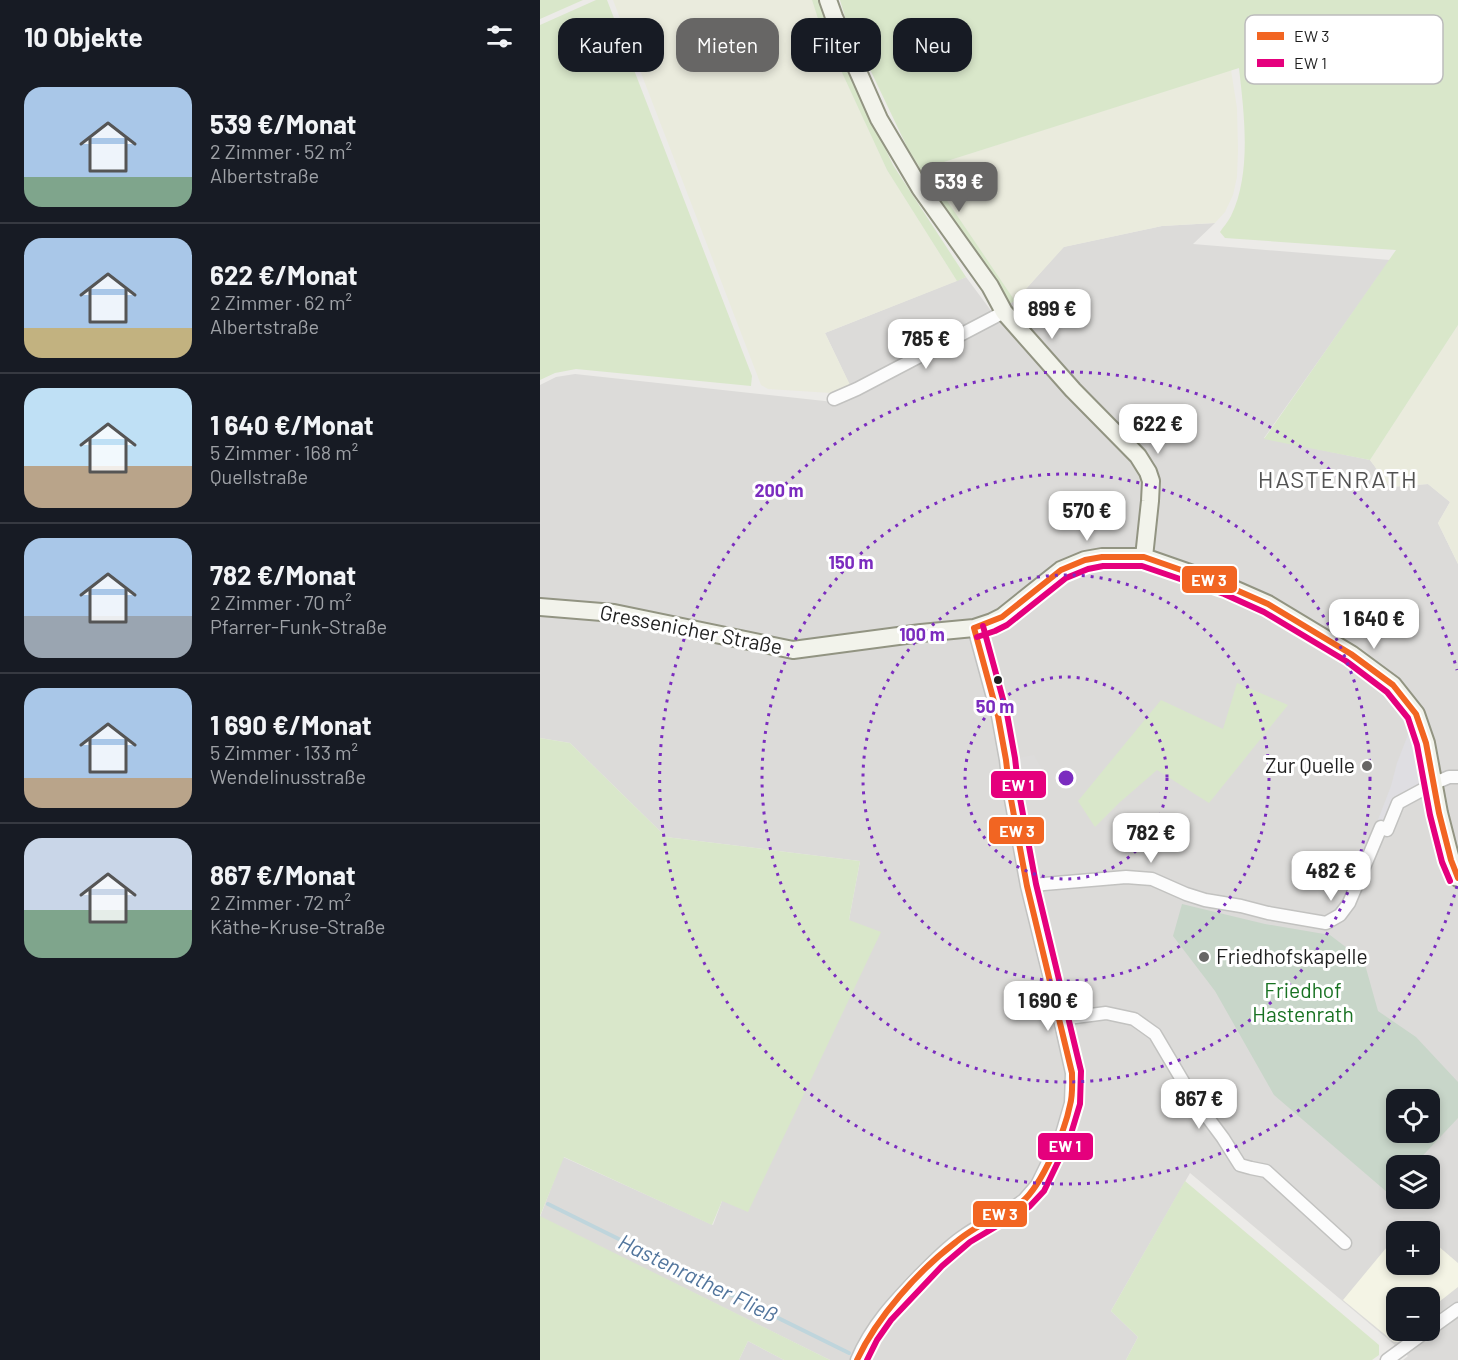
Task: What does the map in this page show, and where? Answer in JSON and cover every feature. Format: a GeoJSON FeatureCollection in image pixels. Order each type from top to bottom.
{"type":"FeatureCollection","features":[{"type":"Feature","properties":{"kind":"main road"},"geometry":{"type":"LineString","coordinates":[[828,0],[879,119],[920,188],[990,286],[1004,312],[1073,390],[1138,456],[1148,472],[1151,481],[1150,501],[1143,557]]}},
{"type":"Feature","properties":{"kind":"main road","name":"Gressenicher Straße"},"geometry":{"type":"LineString","coordinates":[[540,607],[614,613],[793,650],[974,628],[1002,617],[1061,570],[1077,563],[1102,557],[1143,557],[1227,586],[1268,604],[1351,654],[1393,685],[1416,714],[1426,742],[1439,813],[1458,878]]}},
{"type":"Feature","properties":{"kind":"street"},"geometry":{"type":"LineString","coordinates":[[834,399],[1004,312]]}},
{"type":"Feature","properties":{"kind":"street"},"geometry":{"type":"LineString","coordinates":[[857,1360],[875,1326],[889,1307],[942,1253],[963,1236],[1024,1200],[1037,1185],[1062,1134],[1071,1103],[1072,1073],[1028,886],[998,716],[974,628]]}},
{"type":"Feature","properties":{"kind":"street"},"geometry":{"type":"LineString","coordinates":[[1028,886],[1126,877],[1152,879],[1205,900],[1326,923],[1340,915],[1349,903],[1381,827],[1387,830],[1398,803],[1435,783],[1449,777],[1458,777]]}},
{"type":"Feature","properties":{"kind":"street"},"geometry":{"type":"LineString","coordinates":[[1060,1019],[1106,1013],[1134,1019],[1155,1034],[1191,1095],[1240,1165],[1266,1171],[1345,1243]]}},
{"type":"Feature","properties":{"kind":"street"},"geometry":{"type":"LineString","coordinates":[[1440,1322],[1458,1309]]}},
{"type":"Feature","properties":{"kind":"street"},"geometry":{"type":"LineString","coordinates":[[1387,1360],[1414,1341]]}},
{"type":"Feature","properties":{"kind":"shaded area"},"geometry":{"type":"Polygon","coordinates":[[[613,0],[812,0],[818,18],[791,18],[791,72],[842,72],[887,170],[957,281],[825,333],[851,387],[831,393],[768,389],[761,385],[641,72],[664,72],[664,18],[620,18],[613,0]]]}},
{"type":"Feature","properties":{"kind":"shaded area"},"geometry":{"type":"Polygon","coordinates":[[[1231,70],[1237,108],[1237,177],[1233,195],[1225,212],[1215,223],[1162,226],[1064,247],[1015,301],[925,168],[1231,70]]]}},
{"type":"Feature","properties":{"kind":"shaded area"},"geometry":{"type":"Polygon","coordinates":[[[1215,223],[1193,244],[1390,260],[1264,438],[1370,460],[1390,487],[1428,484],[1450,502],[1438,523],[1458,564],[1458,1360],[1403,1360],[1408,1356],[1390,1341],[1440,1341],[1440,1287],[1386,1287],[1386,1338],[1190,1173],[1111,1311],[1138,1337],[1126,1360],[830,1360],[540,1217],[563,1157],[713,1225],[849,920],[860,861],[666,837],[570,743],[540,738],[540,385],[556,377],[575,374],[834,402],[854,394],[825,333],[966,277],[992,312],[1015,301],[1063,247],[1162,226],[1215,223]]]}},
{"type":"Feature","properties":{"kind":"shaded area"},"geometry":{"type":"Polygon","coordinates":[[[1458,325],[1458,564],[1438,523],[1450,502],[1428,484],[1390,487],[1370,460],[1458,325]]]}},
{"type":"Feature","properties":{"kind":"shaded area"},"geometry":{"type":"Polygon","coordinates":[[[1416,714],[1435,783],[1398,803],[1387,830],[1376,825],[1416,714]]]}},
{"type":"Feature","properties":{"kind":"shaded area"},"geometry":{"type":"Polygon","coordinates":[[[1034,755],[1050,785],[1010,794],[1006,760],[1034,755]]]}},
{"type":"Feature","properties":{"kind":"shaded area"},"geometry":{"type":"Polygon","coordinates":[[[1386,1248],[1386,1275],[1440,1275],[1440,1248],[1458,1263],[1458,1287],[1440,1301],[1440,1287],[1386,1287],[1386,1335],[1343,1300],[1386,1248]]]}},
{"type":"Feature","properties":{"kind":"shaded area"},"geometry":{"type":"Polygon","coordinates":[[[748,1341],[784,1360],[739,1360],[748,1341]]]}},
{"type":"Feature","properties":{"kind":"green space"},"geometry":{"type":"Polygon","coordinates":[[[540,0],[583,0],[540,19],[540,0]]]}},
{"type":"Feature","properties":{"kind":"green space"},"geometry":{"type":"Polygon","coordinates":[[[596,0],[607,0],[614,18],[558,18],[558,72],[635,72],[752,376],[751,386],[576,369],[555,373],[540,380],[540,25],[596,0]]]}},
{"type":"Feature","properties":{"kind":"green space"},"geometry":{"type":"Polygon","coordinates":[[[812,0],[819,0],[824,18],[818,18],[812,0]]]}},
{"type":"Feature","properties":{"kind":"green space"},"geometry":{"type":"Polygon","coordinates":[[[840,0],[1458,0],[1458,325],[1370,460],[1264,439],[1396,250],[1225,238],[1220,232],[1231,216],[1238,199],[1244,162],[1244,123],[1239,68],[925,168],[1015,301],[1009,304],[979,262],[908,149],[871,72],[881,72],[881,18],[845,18],[840,0]]]}},
{"type":"Feature","properties":{"kind":"green space"},"geometry":{"type":"Polygon","coordinates":[[[842,72],[849,72],[893,165],[966,277],[957,281],[887,170],[842,72]]]}},
{"type":"Feature","properties":{"kind":"green space"},"geometry":{"type":"Polygon","coordinates":[[[1237,683],[1288,705],[1209,803],[1157,770],[1095,827],[1078,801],[1161,700],[1223,729],[1237,683]]]}},
{"type":"Feature","properties":{"kind":"green space"},"geometry":{"type":"Polygon","coordinates":[[[540,738],[570,743],[666,837],[860,861],[849,920],[881,932],[748,1212],[722,1201],[712,1225],[564,1157],[540,1216],[540,738]]]}},
{"type":"Feature","properties":{"kind":"green space","name":"Friedhof Hastenrath"},"geometry":{"type":"Polygon","coordinates":[[[1182,904],[1265,924],[1330,935],[1364,961],[1378,1011],[1416,1037],[1458,1082],[1458,1118],[1440,1137],[1440,1089],[1386,1089],[1386,1143],[1435,1143],[1423,1155],[1386,1155],[1386,1191],[1274,1095],[1215,991],[1173,936],[1182,904]]]}},
{"type":"Feature","properties":{"kind":"green space"},"geometry":{"type":"Polygon","coordinates":[[[1185,1181],[1379,1345],[1379,1355],[1372,1360],[1126,1360],[1138,1337],[1111,1311],[1185,1181]]]}},
{"type":"Feature","properties":{"kind":"green space"},"geometry":{"type":"Polygon","coordinates":[[[540,1216],[830,1360],[784,1360],[748,1341],[739,1360],[540,1360],[540,1216]]]}},
{"type":"Feature","properties":{"kind":"waterway","name":"Hastenrather Fließ"},"geometry":{"type":"LineString","coordinates":[[548,1204],[849,1353]]}},
{"type":"Feature","properties":{"kind":"transit line"},"geometry":{"type":"LineString","coordinates":[[974,628],[1002,617],[1061,570],[1085,560],[1102,557],[1144,557],[1227,586],[1268,604],[1351,654],[1393,685],[1416,714],[1426,743],[1439,813],[1458,878]]}},
{"type":"Feature","properties":{"kind":"transit line"},"geometry":{"type":"LineString","coordinates":[[977,637],[1007,625],[1066,578],[1103,566],[1142,566],[1224,594],[1264,612],[1346,661],[1387,692],[1408,718],[1417,745],[1430,815],[1442,862],[1450,881]]}},
{"type":"Feature","properties":{"kind":"transit line"},"geometry":{"type":"LineString","coordinates":[[867,1360],[891,1320],[942,1266],[970,1242],[1029,1207],[1044,1191],[1070,1137],[1080,1104],[1081,1071],[1036,884],[1007,714],[983,626]]}},
{"type":"Feature","properties":{"kind":"transit line"},"geometry":{"type":"LineString","coordinates":[[857,1360],[887,1311],[927,1267],[966,1234],[1019,1204],[1030,1194],[1052,1157],[1071,1101],[1072,1073],[1027,886],[998,716],[974,628]]}},
{"type":"Feature","properties":{"kind":"place","name":"Zur Quelle"},"geometry":{"type":"Point","coordinates":[1367,766]}},
{"type":"Feature","properties":{"kind":"place","name":"Friedhofskapelle"},"geometry":{"type":"Point","coordinates":[1204,957]}},
{"type":"Feature","properties":{"kind":"district","name":"HASTENRATH"},"geometry":{"type":"Point","coordinates":[1338,480]}}]}
